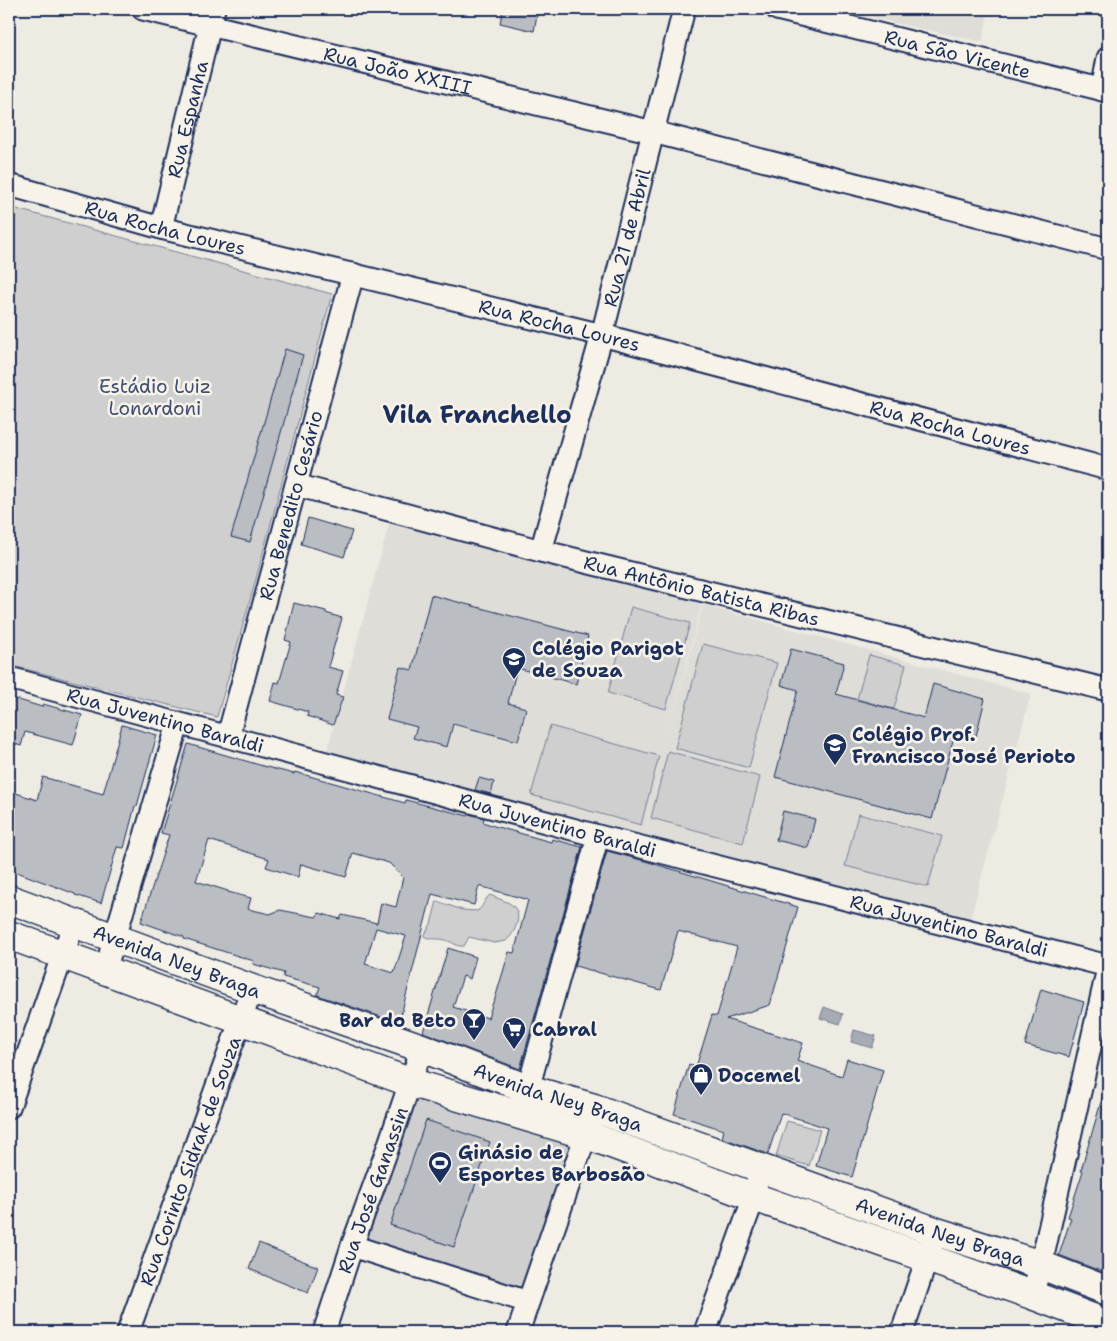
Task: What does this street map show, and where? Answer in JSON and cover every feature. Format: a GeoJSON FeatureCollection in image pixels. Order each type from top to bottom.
{"type":"FeatureCollection","features":[{"type":"Feature","properties":{"kind":"street","name":"Rua João XXIII"},"geometry":{"type":"LineString","coordinates":[[143,9],[212,17],[1108,249]]}},
{"type":"Feature","properties":{"kind":"street","name":"Rua 21 de Abril"},"geometry":{"type":"LineString","coordinates":[[542,551],[602,336],[684,9]]}},
{"type":"Feature","properties":{"kind":"street","name":"Rua São Vicente"},"geometry":{"type":"LineString","coordinates":[[778,9],[1105,91]]}},
{"type":"Feature","properties":{"kind":"street","name":"Rua Espanha"},"geometry":{"type":"LineString","coordinates":[[161,228],[212,17]]}},
{"type":"Feature","properties":{"kind":"street"},"geometry":{"type":"LineString","coordinates":[[1105,91],[1108,58]]}},
{"type":"Feature","properties":{"kind":"street","name":"Rua Rocha Loures"},"geometry":{"type":"LineString","coordinates":[[9,186],[161,228],[602,336],[1108,469]]}},
{"type":"Feature","properties":{"kind":"street","name":"Rua Benedito Cesário"},"geometry":{"type":"LineString","coordinates":[[228,736],[353,274]]}},
{"type":"Feature","properties":{"kind":"street","name":"Rua Antônio Batista Ribas"},"geometry":{"type":"LineString","coordinates":[[296,485],[542,551],[1108,690]]}},
{"type":"Feature","properties":{"kind":"street","name":"Rua Juventino Baraldi"},"geometry":{"type":"LineString","coordinates":[[9,678],[598,836],[1108,967]]}},
{"type":"Feature","properties":{"kind":"street"},"geometry":{"type":"LineString","coordinates":[[105,971],[178,724]]}},
{"type":"Feature","properties":{"kind":"street"},"geometry":{"type":"LineString","coordinates":[[516,1114],[528,1088],[598,836]]}},
{"type":"Feature","properties":{"kind":"street","name":"Avenida Ney Braga"},"geometry":{"type":"LineString","coordinates":[[9,899],[528,1088],[594,1108],[937,1232],[1041,1265],[1108,1292]]}},
{"type":"Feature","properties":{"kind":"street"},"geometry":{"type":"LineString","coordinates":[[9,1106],[74,923]]}},
{"type":"Feature","properties":{"kind":"street","name":"Avenida Ney Braga"},"geometry":{"type":"LineString","coordinates":[[9,934],[241,1022],[409,1082],[586,1135],[754,1197],[1032,1294],[1107,1325]]}},
{"type":"Feature","properties":{"kind":"street"},"geometry":{"type":"LineString","coordinates":[[1032,1294],[1041,1265],[1108,967]]}},
{"type":"Feature","properties":{"kind":"street","name":"Rua Corinto Sidrak de Souza"},"geometry":{"type":"LineString","coordinates":[[128,1332],[252,989]]}},
{"type":"Feature","properties":{"kind":"street","name":"Rua José Ganassin"},"geometry":{"type":"LineString","coordinates":[[324,1332],[352,1246],[422,1048]]}},
{"type":"Feature","properties":{"kind":"street"},"geometry":{"type":"LineString","coordinates":[[518,1332],[594,1108]]}},
{"type":"Feature","properties":{"kind":"street"},"geometry":{"type":"LineString","coordinates":[[705,1332],[754,1197],[760,1167]]}},
{"type":"Feature","properties":{"kind":"street"},"geometry":{"type":"LineString","coordinates":[[902,1332],[937,1232]]}},
{"type":"Feature","properties":{"kind":"street"},"geometry":{"type":"LineString","coordinates":[[352,1246],[528,1302]]}},
{"type":"Feature","properties":{"kind":"shaded area"},"geometry":{"type":"Polygon","coordinates":[[[875,9],[989,9],[982,42],[873,18],[875,9]]]}},
{"type":"Feature","properties":{"kind":"shaded area"},"geometry":{"type":"Polygon","coordinates":[[[391,517],[702,604],[668,734],[703,605],[1031,694],[969,923],[326,755],[391,517]]]}},
{"type":"Feature","properties":{"kind":"shaded area"},"geometry":{"type":"Polygon","coordinates":[[[824,1007],[843,1014],[840,1024],[820,1018],[824,1007]]]}},
{"type":"Feature","properties":{"kind":"shaded area"},"geometry":{"type":"Polygon","coordinates":[[[854,1030],[876,1036],[872,1048],[851,1042],[854,1030]]]}},
{"type":"Feature","properties":{"kind":"green space","name":"Estádio Luiz Lonardoni"},"geometry":{"type":"Polygon","coordinates":[[[9,207],[332,294],[217,717],[9,665],[9,207]]]}},
{"type":"Feature","properties":{"kind":"green space"},"geometry":{"type":"Polygon","coordinates":[[[631,607],[690,623],[666,709],[608,693],[631,607]]]}},
{"type":"Feature","properties":{"kind":"green space"},"geometry":{"type":"Polygon","coordinates":[[[703,644],[777,663],[749,768],[675,748],[703,644]]]}},
{"type":"Feature","properties":{"kind":"green space"},"geometry":{"type":"Polygon","coordinates":[[[869,655],[906,665],[894,709],[857,699],[869,655]]]}},
{"type":"Feature","properties":{"kind":"green space"},"geometry":{"type":"Polygon","coordinates":[[[550,726],[659,756],[641,825],[531,795],[550,726]]]}},
{"type":"Feature","properties":{"kind":"green space"},"geometry":{"type":"Polygon","coordinates":[[[668,751],[760,777],[743,843],[651,818],[668,751]]]}},
{"type":"Feature","properties":{"kind":"green space"},"geometry":{"type":"Polygon","coordinates":[[[858,814],[942,836],[928,887],[845,866],[858,814]]]}},
{"type":"Feature","properties":{"kind":"green space"},"geometry":{"type":"Polygon","coordinates":[[[490,895],[509,903],[517,911],[516,927],[506,941],[494,943],[469,937],[464,946],[462,946],[424,936],[431,924],[437,901],[462,910],[477,911],[490,895]]]}},
{"type":"Feature","properties":{"kind":"green space"},"geometry":{"type":"Polygon","coordinates":[[[411,1086],[579,1139],[526,1297],[358,1243],[411,1086]]]}},
{"type":"Feature","properties":{"kind":"green space"},"geometry":{"type":"Polygon","coordinates":[[[787,1121],[820,1130],[809,1166],[776,1156],[787,1121]]]}},
{"type":"Feature","properties":{"kind":"building"},"geometry":{"type":"Polygon","coordinates":[[[503,9],[538,9],[534,31],[500,23],[503,9]]]}},
{"type":"Feature","properties":{"kind":"building"},"geometry":{"type":"Polygon","coordinates":[[[285,349],[303,355],[250,542],[231,537],[285,349]]]}},
{"type":"Feature","properties":{"kind":"building"},"geometry":{"type":"Polygon","coordinates":[[[308,518],[352,531],[344,557],[301,544],[308,518]]]}},
{"type":"Feature","properties":{"kind":"building"},"geometry":{"type":"Polygon","coordinates":[[[431,595],[588,636],[576,684],[517,668],[508,703],[526,708],[518,741],[453,724],[447,747],[413,738],[417,727],[387,719],[400,667],[412,670],[431,595]]]}},
{"type":"Feature","properties":{"kind":"building"},"geometry":{"type":"Polygon","coordinates":[[[294,603],[326,611],[326,613],[342,618],[328,667],[343,671],[336,695],[343,697],[333,725],[307,716],[308,712],[270,701],[275,682],[279,683],[291,642],[285,640],[294,603]]]}},
{"type":"Feature","properties":{"kind":"building"},"geometry":{"type":"Polygon","coordinates":[[[791,649],[844,663],[836,694],[924,718],[933,684],[985,699],[976,736],[956,730],[932,819],[775,777],[798,690],[781,685],[791,649]]]}},
{"type":"Feature","properties":{"kind":"building"},"geometry":{"type":"Polygon","coordinates":[[[9,697],[42,707],[43,704],[82,715],[73,745],[25,732],[21,746],[9,742],[9,697]]]}},
{"type":"Feature","properties":{"kind":"building"},"geometry":{"type":"Polygon","coordinates":[[[122,725],[157,735],[124,848],[117,847],[101,903],[75,895],[9,869],[9,805],[13,792],[37,800],[43,777],[103,794],[122,725]]]}},
{"type":"Feature","properties":{"kind":"building"},"geometry":{"type":"Polygon","coordinates":[[[188,744],[263,766],[294,774],[295,772],[405,803],[406,800],[468,816],[469,814],[484,818],[483,822],[494,826],[551,842],[552,839],[582,847],[520,1069],[423,1032],[448,948],[476,957],[470,979],[463,976],[453,1007],[488,1018],[509,952],[514,953],[528,900],[479,886],[474,905],[432,894],[399,1023],[317,995],[320,987],[283,977],[284,973],[253,964],[254,961],[184,939],[184,937],[141,922],[169,835],[161,833],[188,744]],[[209,840],[196,881],[251,898],[248,909],[270,914],[280,910],[316,917],[319,913],[340,919],[342,915],[377,923],[381,903],[396,907],[403,877],[389,863],[353,853],[346,877],[301,864],[298,877],[266,867],[269,859],[209,840]],[[376,928],[365,964],[394,973],[406,936],[376,928]]]}},
{"type":"Feature","properties":{"kind":"building"},"geometry":{"type":"Polygon","coordinates":[[[479,778],[494,782],[491,794],[475,790],[479,778]]]}},
{"type":"Feature","properties":{"kind":"building"},"geometry":{"type":"Polygon","coordinates":[[[783,811],[815,819],[808,848],[776,840],[783,811]]]}},
{"type":"Feature","properties":{"kind":"building"},"geometry":{"type":"Polygon","coordinates":[[[607,851],[798,907],[770,1005],[726,1019],[803,1043],[797,1061],[842,1076],[847,1059],[883,1070],[852,1177],[816,1166],[827,1128],[781,1113],[768,1154],[722,1138],[724,1130],[674,1114],[689,1064],[696,1067],[712,1015],[717,1016],[737,947],[678,931],[661,990],[575,966],[607,851]]]}},
{"type":"Feature","properties":{"kind":"building"},"geometry":{"type":"Polygon","coordinates":[[[1041,989],[1084,1002],[1069,1057],[1025,1045],[1041,989]]]}},
{"type":"Feature","properties":{"kind":"building"},"geometry":{"type":"Polygon","coordinates":[[[1104,1092],[1108,1093],[1108,1274],[1059,1255],[1071,1218],[1068,1217],[1083,1171],[1081,1170],[1104,1092]]]}},
{"type":"Feature","properties":{"kind":"building","name":"Ginásio de Esportes Barbosão"},"geometry":{"type":"Polygon","coordinates":[[[426,1120],[490,1142],[454,1247],[390,1225],[426,1120]]]}},
{"type":"Feature","properties":{"kind":"building"},"geometry":{"type":"Polygon","coordinates":[[[259,1243],[318,1267],[308,1293],[249,1269],[259,1243]]]}},
{"type":"Feature","properties":{"kind":"place","name":"Colégio Parigot de Souza"},"geometry":{"type":"Point","coordinates":[514,680]}},
{"type":"Feature","properties":{"kind":"place","name":"Colégio Prof. Francisco José Perioto"},"geometry":{"type":"Point","coordinates":[835,766]}},
{"type":"Feature","properties":{"kind":"place","name":"Bar do Beto"},"geometry":{"type":"Point","coordinates":[474,1041]}},
{"type":"Feature","properties":{"kind":"place","name":"Cabral"},"geometry":{"type":"Point","coordinates":[514,1050]}},
{"type":"Feature","properties":{"kind":"place","name":"Docemel"},"geometry":{"type":"Point","coordinates":[701,1096]}},
{"type":"Feature","properties":{"kind":"place","name":"Ginásio de Esportes Barbosão"},"geometry":{"type":"Point","coordinates":[440,1184]}},
{"type":"Feature","properties":{"kind":"district","name":"Vila Franchello"},"geometry":{"type":"Point","coordinates":[477,415]}}]}
